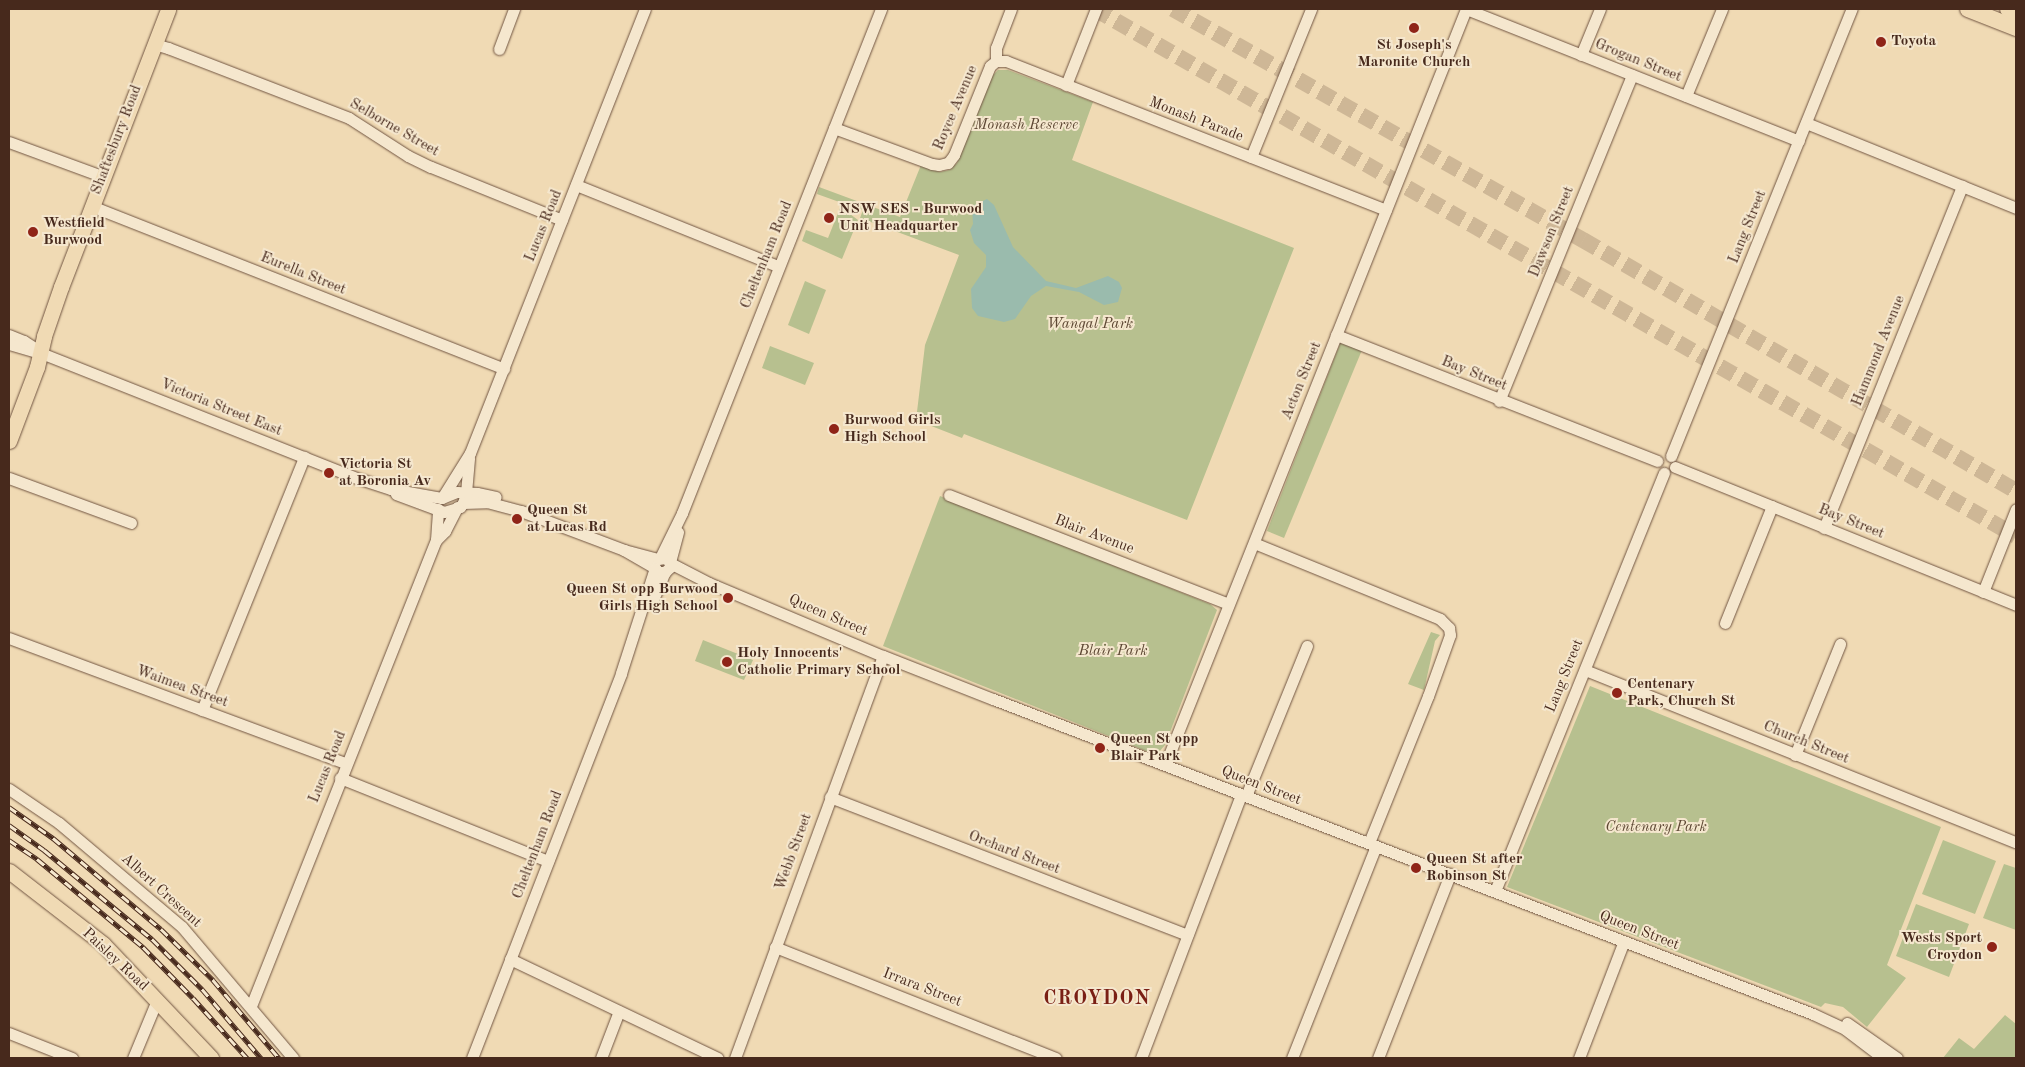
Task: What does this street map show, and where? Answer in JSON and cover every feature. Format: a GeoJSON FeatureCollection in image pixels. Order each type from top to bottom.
{"type":"FeatureCollection","features":[{"type":"Feature","properties":{"kind":"highway"},"geometry":{"type":"LineString","coordinates":[[1968,9],[2016,28]]}},
{"type":"Feature","properties":{"kind":"highway"},"geometry":{"type":"LineString","coordinates":[[2008,9],[2016,12]]}},
{"type":"Feature","properties":{"kind":"main road","name":"Shaftesbury Road"},"geometry":{"type":"LineString","coordinates":[[9,441],[41,353],[44,336],[91,206],[104,177],[168,9]]}},
{"type":"Feature","properties":{"kind":"main road","name":"Paisley Road"},"geometry":{"type":"LineString","coordinates":[[9,871],[102,944],[212,1058]]}},
{"type":"Feature","properties":{"kind":"street"},"geometry":{"type":"LineString","coordinates":[[499,49],[514,9]]}},
{"type":"Feature","properties":{"kind":"street","name":"Lucas Road"},"geometry":{"type":"LineString","coordinates":[[251,1006],[346,762],[436,540],[440,503],[470,453],[645,9]]}},
{"type":"Feature","properties":{"kind":"street","name":"Cheltenham Road"},"geometry":{"type":"LineString","coordinates":[[472,1058],[778,266],[881,9]]}},
{"type":"Feature","properties":{"kind":"street","name":"Royce Avenue"},"geometry":{"type":"LineString","coordinates":[[834,128],[932,164],[944,165],[954,156],[990,66],[996,61],[996,48],[1011,9]]}},
{"type":"Feature","properties":{"kind":"street"},"geometry":{"type":"LineString","coordinates":[[1066,85],[1096,9]]}},
{"type":"Feature","properties":{"kind":"street"},"geometry":{"type":"LineString","coordinates":[[1251,157],[1311,9]]}},
{"type":"Feature","properties":{"kind":"street","name":"Grogan Street"},"geometry":{"type":"LineString","coordinates":[[1466,9],[1799,141]]}},
{"type":"Feature","properties":{"kind":"street","name":"Acton Street"},"geometry":{"type":"LineString","coordinates":[[1165,765],[1466,9]]}},
{"type":"Feature","properties":{"kind":"street"},"geometry":{"type":"LineString","coordinates":[[1581,55],[1600,9]]}},
{"type":"Feature","properties":{"kind":"street"},"geometry":{"type":"LineString","coordinates":[[1686,96],[1722,9]]}},
{"type":"Feature","properties":{"kind":"street","name":"Lang Street"},"geometry":{"type":"LineString","coordinates":[[1673,461],[1852,9]]}},
{"type":"Feature","properties":{"kind":"street","name":"Selborne Street"},"geometry":{"type":"LineString","coordinates":[[154,44],[348,118],[408,156],[431,167],[562,220]]}},
{"type":"Feature","properties":{"kind":"street","name":"Monash Parade"},"geometry":{"type":"LineString","coordinates":[[996,61],[1006,61],[1386,210]]}},
{"type":"Feature","properties":{"kind":"street","name":"Dawson Street"},"geometry":{"type":"LineString","coordinates":[[1499,400],[1632,75]]}},
{"type":"Feature","properties":{"kind":"street"},"geometry":{"type":"LineString","coordinates":[[1806,123],[2016,208]]}},
{"type":"Feature","properties":{"kind":"street"},"geometry":{"type":"LineString","coordinates":[[9,142],[104,177]]}},
{"type":"Feature","properties":{"kind":"street"},"geometry":{"type":"LineString","coordinates":[[576,185],[778,266]]}},
{"type":"Feature","properties":{"kind":"street","name":"Hammond Avenue"},"geometry":{"type":"LineString","coordinates":[[1824,528],[1962,186]]}},
{"type":"Feature","properties":{"kind":"street","name":"Eurella Street"},"geometry":{"type":"LineString","coordinates":[[91,206],[504,369]]}},
{"type":"Feature","properties":{"kind":"street","name":"Victoria Street East"},"geometry":{"type":"LineString","coordinates":[[9,335],[24,341],[41,353]]}},
{"type":"Feature","properties":{"kind":"street","name":"Bay Street"},"geometry":{"type":"LineString","coordinates":[[1336,335],[1657,461]]}},
{"type":"Feature","properties":{"kind":"street","name":"Victoria Street East"},"geometry":{"type":"LineString","coordinates":[[9,344],[41,353],[304,457],[392,489],[440,503],[444,512],[462,499],[487,502],[521,511]]}},
{"type":"Feature","properties":{"kind":"street","name":"Lucas Road"},"geometry":{"type":"LineString","coordinates":[[436,540],[444,531],[462,499],[470,453]]}},
{"type":"Feature","properties":{"kind":"street"},"geometry":{"type":"LineString","coordinates":[[1664,455],[1673,461],[1672,471],[1664,473],[1659,469],[1657,461],[1664,455]]}},
{"type":"Feature","properties":{"kind":"street"},"geometry":{"type":"LineString","coordinates":[[202,710],[304,457]]}},
{"type":"Feature","properties":{"kind":"street","name":"Bay Street"},"geometry":{"type":"LineString","coordinates":[[1673,461],[1824,528],[2016,605]]}},
{"type":"Feature","properties":{"kind":"street","name":"Lang Street"},"geometry":{"type":"LineString","coordinates":[[1495,891],[1664,473]]}},
{"type":"Feature","properties":{"kind":"street"},"geometry":{"type":"LineString","coordinates":[[9,478],[131,522]]}},
{"type":"Feature","properties":{"kind":"street","name":"Blair Avenue"},"geometry":{"type":"LineString","coordinates":[[948,495],[1229,604]]}},
{"type":"Feature","properties":{"kind":"street"},"geometry":{"type":"LineString","coordinates":[[1726,623],[1772,506]]}},
{"type":"Feature","properties":{"kind":"street"},"geometry":{"type":"LineString","coordinates":[[1983,592],[2016,509]]}},
{"type":"Feature","properties":{"kind":"street","name":"Queen Street"},"geometry":{"type":"LineString","coordinates":[[521,511],[700,579],[883,656],[1813,1014],[1845,1029],[1883,1058]]}},
{"type":"Feature","properties":{"kind":"street"},"geometry":{"type":"LineString","coordinates":[[1254,543],[1440,619],[1446,624],[1450,635],[1292,1058]]}},
{"type":"Feature","properties":{"kind":"street","name":"Waimea Street"},"geometry":{"type":"LineString","coordinates":[[9,638],[346,762]]}},
{"type":"Feature","properties":{"kind":"street"},"geometry":{"type":"LineString","coordinates":[[1795,755],[1840,644]]}},
{"type":"Feature","properties":{"kind":"street"},"geometry":{"type":"LineString","coordinates":[[1141,1058],[1187,935],[1307,646]]}},
{"type":"Feature","properties":{"kind":"street","name":"Webb Street"},"geometry":{"type":"LineString","coordinates":[[735,1058],[883,656]]}},
{"type":"Feature","properties":{"kind":"street","name":"Church Street"},"geometry":{"type":"LineString","coordinates":[[1584,670],[2016,842]]}},
{"type":"Feature","properties":{"kind":"street"},"geometry":{"type":"LineString","coordinates":[[340,778],[548,861]]}},
{"type":"Feature","properties":{"kind":"street","name":"Albert Crescent"},"geometry":{"type":"LineString","coordinates":[[9,789],[59,823],[182,927],[251,1006],[293,1058]]}},
{"type":"Feature","properties":{"kind":"street","name":"Orchard Street"},"geometry":{"type":"LineString","coordinates":[[830,797],[1187,935]]}},
{"type":"Feature","properties":{"kind":"street"},"geometry":{"type":"LineString","coordinates":[[1378,1058],[1450,874]]}},
{"type":"Feature","properties":{"kind":"street"},"geometry":{"type":"LineString","coordinates":[[1580,1058],[1624,942]]}},
{"type":"Feature","properties":{"kind":"street","name":"Irrara Street"},"geometry":{"type":"LineString","coordinates":[[776,947],[1056,1058]]}},
{"type":"Feature","properties":{"kind":"street"},"geometry":{"type":"LineString","coordinates":[[510,958],[718,1058]]}},
{"type":"Feature","properties":{"kind":"street"},"geometry":{"type":"LineString","coordinates":[[133,1058],[157,1000]]}},
{"type":"Feature","properties":{"kind":"street"},"geometry":{"type":"LineString","coordinates":[[601,1058],[619,1010]]}},
{"type":"Feature","properties":{"kind":"street","name":"Queen Street"},"geometry":{"type":"LineString","coordinates":[[1813,1014],[1824,1012],[1854,1027],[1897,1058]]}},
{"type":"Feature","properties":{"kind":"street"},"geometry":{"type":"LineString","coordinates":[[9,1033],[72,1058]]}},
{"type":"Feature","properties":{"kind":"green space","name":"Wangal Park"},"geometry":{"type":"Polygon","coordinates":[[[998,70],[1008,70],[1093,102],[1072,160],[1294,248],[1187,520],[964,434],[962,438],[916,420],[925,345],[959,255],[860,218],[863,210],[848,205],[846,211],[858,220],[842,259],[802,241],[806,230],[828,238],[842,203],[817,194],[819,187],[900,217],[921,165],[940,172],[949,170],[957,163],[992,76],[998,70]]]}},
{"type":"Feature","properties":{"kind":"green space"},"geometry":{"type":"Polygon","coordinates":[[[805,281],[826,290],[809,334],[788,325],[805,281]]]}},
{"type":"Feature","properties":{"kind":"green space"},"geometry":{"type":"Polygon","coordinates":[[[1341,341],[1362,350],[1284,538],[1267,531],[1341,341]]]}},
{"type":"Feature","properties":{"kind":"green space"},"geometry":{"type":"Polygon","coordinates":[[[770,346],[814,363],[805,385],[762,368],[770,346]]]}},
{"type":"Feature","properties":{"kind":"green space","name":"Blair Park"},"geometry":{"type":"Polygon","coordinates":[[[940,496],[1210,604],[1217,610],[1165,745],[1159,752],[1151,753],[883,646],[940,496]]]}},
{"type":"Feature","properties":{"kind":"green space"},"geometry":{"type":"Polygon","coordinates":[[[1431,632],[1440,635],[1435,641],[1424,690],[1408,684],[1431,632]]]}},
{"type":"Feature","properties":{"kind":"green space"},"geometry":{"type":"Polygon","coordinates":[[[703,640],[753,660],[744,680],[695,661],[703,640]]]}},
{"type":"Feature","properties":{"kind":"green space","name":"Centenary Park"},"geometry":{"type":"Polygon","coordinates":[[[1590,686],[1941,827],[1887,965],[1906,978],[1867,1027],[1843,1007],[1825,1003],[1821,1007],[1507,887],[1590,686]]]}},
{"type":"Feature","properties":{"kind":"green space"},"geometry":{"type":"Polygon","coordinates":[[[1943,840],[1996,861],[1975,914],[1922,894],[1943,840]]]}},
{"type":"Feature","properties":{"kind":"green space"},"geometry":{"type":"Polygon","coordinates":[[[2004,864],[2016,868],[2016,930],[1983,918],[2004,864]]]}},
{"type":"Feature","properties":{"kind":"green space"},"geometry":{"type":"Polygon","coordinates":[[[1916,904],[1969,924],[1949,977],[1896,956],[1916,904]]]}},
{"type":"Feature","properties":{"kind":"green space"},"geometry":{"type":"Polygon","coordinates":[[[2005,1015],[2016,1024],[2016,1058],[1943,1058],[1959,1038],[1974,1049],[2005,1015]]]}},
{"type":"Feature","properties":{"kind":"shaded area"},"geometry":{"type":"Polygon","coordinates":[[[987,199],[994,205],[1013,247],[1046,281],[1076,288],[1108,276],[1119,282],[1122,288],[1118,302],[1104,305],[1079,292],[1046,286],[1031,296],[1015,319],[1004,322],[978,316],[972,308],[971,289],[986,267],[986,255],[974,243],[970,230],[973,224],[972,206],[987,199]]]}},
{"type":"Feature","properties":{"kind":"tunnel"},"geometry":{"type":"LineString","coordinates":[[1095,9],[2016,536]]}},
{"type":"Feature","properties":{"kind":"tunnel"},"geometry":{"type":"LineString","coordinates":[[1173,9],[1583,240],[2016,491]]}},
{"type":"Feature","properties":{"kind":"railway"},"geometry":{"type":"LineString","coordinates":[[9,807],[53,838],[161,929],[213,980],[279,1058]]}},
{"type":"Feature","properties":{"kind":"railway"},"geometry":{"type":"LineString","coordinates":[[9,825],[44,850],[152,939],[202,989],[261,1058]]}},
{"type":"Feature","properties":{"kind":"railway"},"geometry":{"type":"LineString","coordinates":[[9,840],[37,859],[143,947],[193,998],[247,1058]]}},
{"type":"Feature","properties":{"kind":"place","name":"St Joseph's Maronite Church"},"geometry":{"type":"Point","coordinates":[1414,28]}},
{"type":"Feature","properties":{"kind":"place","name":"Toyota"},"geometry":{"type":"Point","coordinates":[1881,42]}},
{"type":"Feature","properties":{"kind":"place","name":"NSW SES - Burwood Unit Headquarter"},"geometry":{"type":"Point","coordinates":[829,218]}},
{"type":"Feature","properties":{"kind":"place","name":"Westfield Burwood"},"geometry":{"type":"Point","coordinates":[33,232]}},
{"type":"Feature","properties":{"kind":"place","name":"Burwood Girls High School"},"geometry":{"type":"Point","coordinates":[834,429]}},
{"type":"Feature","properties":{"kind":"place","name":"Victoria St at Boronia Av"},"geometry":{"type":"Point","coordinates":[329,473]}},
{"type":"Feature","properties":{"kind":"place","name":"Queen St at Lucas Rd"},"geometry":{"type":"Point","coordinates":[517,519]}},
{"type":"Feature","properties":{"kind":"place","name":"Queen St opp Burwood Girls High School"},"geometry":{"type":"Point","coordinates":[728,598]}},
{"type":"Feature","properties":{"kind":"place","name":"Holy Innocents' Catholic Primary School"},"geometry":{"type":"Point","coordinates":[727,662]}},
{"type":"Feature","properties":{"kind":"place","name":"Centenary Park, Church St"},"geometry":{"type":"Point","coordinates":[1617,693]}},
{"type":"Feature","properties":{"kind":"place","name":"Queen St opp Blair Park"},"geometry":{"type":"Point","coordinates":[1100,748]}},
{"type":"Feature","properties":{"kind":"place","name":"Queen St after Robinson St"},"geometry":{"type":"Point","coordinates":[1416,868]}},
{"type":"Feature","properties":{"kind":"place","name":"Wests Sport Croydon"},"geometry":{"type":"Point","coordinates":[1992,947]}},
{"type":"Feature","properties":{"kind":"district","name":"CROYDON"},"geometry":{"type":"Point","coordinates":[1097,999]}},
{"type":"Feature","properties":{"kind":"park label","name":"Monash Reserve"},"geometry":{"type":"Point","coordinates":[1026,126]}}]}
